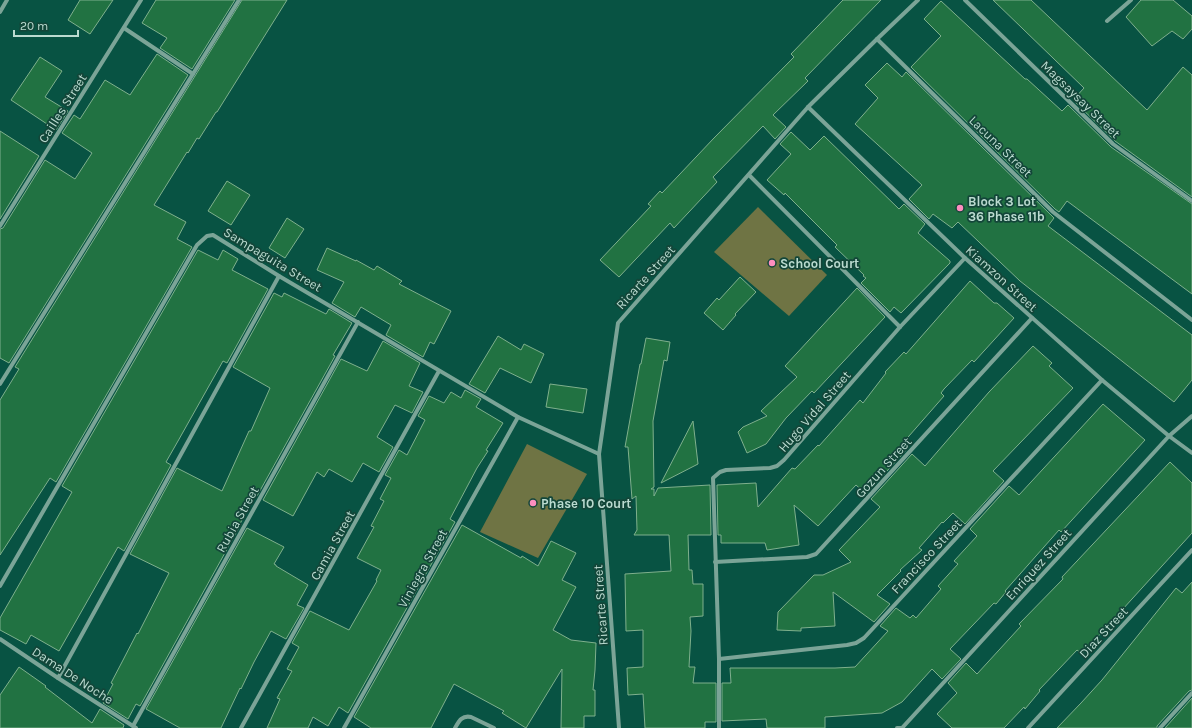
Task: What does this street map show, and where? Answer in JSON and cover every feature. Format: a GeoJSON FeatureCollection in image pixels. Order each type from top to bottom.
{"type":"FeatureCollection","features":[{"type":"Feature","properties":{"kind":"street"},"geometry":{"type":"LineString","coordinates":[[0,12],[7,0]]}},
{"type":"Feature","properties":{"kind":"street","name":"Cailles Street"},"geometry":{"type":"LineString","coordinates":[[0,226],[141,0]]}},
{"type":"Feature","properties":{"kind":"street"},"geometry":{"type":"LineString","coordinates":[[0,384],[239,0]]}},
{"type":"Feature","properties":{"kind":"street","name":"Ricarte Street"},"geometry":{"type":"LineString","coordinates":[[619,728],[599,454],[618,323],[808,107],[877,38],[918,0]]}},
{"type":"Feature","properties":{"kind":"street","name":"Magsaysay Street"},"geometry":{"type":"LineString","coordinates":[[965,0],[1113,144],[1192,201]]}},
{"type":"Feature","properties":{"kind":"street"},"geometry":{"type":"LineString","coordinates":[[1107,21],[1131,0]]}},
{"type":"Feature","properties":{"kind":"street"},"geometry":{"type":"LineString","coordinates":[[124,28],[193,74]]}},
{"type":"Feature","properties":{"kind":"street","name":"Lacuna Street"},"geometry":{"type":"LineString","coordinates":[[877,38],[1053,212],[1192,320]]}},
{"type":"Feature","properties":{"kind":"street","name":"Kiamzon Street"},"geometry":{"type":"LineString","coordinates":[[808,107],[965,258],[1102,380],[1169,436],[1192,453]]}},
{"type":"Feature","properties":{"kind":"street"},"geometry":{"type":"LineString","coordinates":[[749,175],[900,328]]}},
{"type":"Feature","properties":{"kind":"street","name":"Sampaguita Street"},"geometry":{"type":"LineString","coordinates":[[0,586],[197,245],[207,236],[213,235],[279,276],[518,417],[599,454]]}},
{"type":"Feature","properties":{"kind":"street","name":"Hugo Vidal Street"},"geometry":{"type":"LineString","coordinates":[[719,728],[719,659],[713,478],[720,472],[726,470],[770,468],[777,466],[784,460],[900,328],[965,258]]}},
{"type":"Feature","properties":{"kind":"street"},"geometry":{"type":"LineString","coordinates":[[58,678],[279,276]]}},
{"type":"Feature","properties":{"kind":"street","name":"Gozun Street"},"geometry":{"type":"LineString","coordinates":[[715,562],[807,557],[816,554],[1032,318]]}},
{"type":"Feature","properties":{"kind":"street","name":"Rubia Street"},"geometry":{"type":"LineString","coordinates":[[134,727],[358,322]]}},
{"type":"Feature","properties":{"kind":"street","name":"Camia Street"},"geometry":{"type":"LineString","coordinates":[[241,728],[439,371]]}},
{"type":"Feature","properties":{"kind":"street","name":"Francisco Street"},"geometry":{"type":"LineString","coordinates":[[719,659],[847,645],[864,638],[1102,380]]}},
{"type":"Feature","properties":{"kind":"street","name":"Enriquez Street"},"geometry":{"type":"LineString","coordinates":[[902,728],[1169,436],[1192,416]]}},
{"type":"Feature","properties":{"kind":"street","name":"Viniegra Street"},"geometry":{"type":"LineString","coordinates":[[344,728],[518,417]]}},
{"type":"Feature","properties":{"kind":"street","name":"Diaz Street"},"geometry":{"type":"LineString","coordinates":[[1028,728],[1192,550]]}},
{"type":"Feature","properties":{"kind":"street","name":"Dama De Noche"},"geometry":{"type":"LineString","coordinates":[[0,639],[134,727]]}},
{"type":"Feature","properties":{"kind":"street"},"geometry":{"type":"LineString","coordinates":[[1160,728],[1192,693]]}},
{"type":"Feature","properties":{"kind":"street"},"geometry":{"type":"LineString","coordinates":[[455,728],[462,717],[467,716],[494,728]]}},
{"type":"Feature","properties":{"kind":"street"},"geometry":{"type":"LineString","coordinates":[[897,728],[902,728]]}},
{"type":"Feature","properties":{"kind":"green space","name":"School Court"},"geometry":{"type":"Polygon","coordinates":[[[758,207],[827,275],[789,316],[714,252],[758,207]]]}},
{"type":"Feature","properties":{"kind":"green space","name":"Phase 10 Court"},"geometry":{"type":"Polygon","coordinates":[[[527,444],[587,474],[538,558],[480,532],[527,444]]]}},
{"type":"Feature","properties":{"kind":"building"},"geometry":{"type":"Polygon","coordinates":[[[80,0],[113,0],[90,34],[68,20],[80,0]]]}},
{"type":"Feature","properties":{"kind":"building"},"geometry":{"type":"Polygon","coordinates":[[[156,0],[235,0],[192,69],[160,48],[167,38],[142,23],[156,0]]]}},
{"type":"Feature","properties":{"kind":"building"},"geometry":{"type":"Polygon","coordinates":[[[242,0],[287,0],[217,112],[199,139],[197,138],[188,153],[187,152],[154,205],[186,222],[177,239],[192,247],[56,482],[50,478],[0,555],[0,400],[19,369],[15,367],[242,0]]]}},
{"type":"Feature","properties":{"kind":"building"},"geometry":{"type":"Polygon","coordinates":[[[843,0],[881,0],[805,78],[808,81],[773,115],[786,127],[775,139],[763,126],[713,177],[717,182],[674,228],[670,223],[619,277],[600,260],[651,206],[648,204],[660,191],[662,193],[794,57],[791,54],[843,0]]]}},
{"type":"Feature","properties":{"kind":"building"},"geometry":{"type":"Polygon","coordinates":[[[993,0],[1031,0],[1147,110],[1183,67],[1192,75],[1192,197],[1115,141],[1073,100],[1084,88],[993,0]]]}},
{"type":"Feature","properties":{"kind":"building"},"geometry":{"type":"Polygon","coordinates":[[[1141,0],[1173,0],[1192,16],[1192,29],[1183,39],[1172,31],[1152,46],[1126,17],[1141,0]]]}},
{"type":"Feature","properties":{"kind":"building"},"geometry":{"type":"Polygon","coordinates":[[[941,1],[1025,79],[1027,79],[1062,111],[1068,105],[1111,147],[1192,204],[1192,294],[1067,201],[1059,212],[1055,209],[911,67],[941,36],[924,19],[941,1]]]}},
{"type":"Feature","properties":{"kind":"building"},"geometry":{"type":"Polygon","coordinates":[[[157,54],[188,75],[9,363],[0,358],[0,229],[3,228],[45,160],[75,179],[92,153],[62,133],[74,115],[80,119],[105,80],[130,95],[157,54]]]}},
{"type":"Feature","properties":{"kind":"building"},"geometry":{"type":"Polygon","coordinates":[[[40,57],[62,71],[45,97],[68,111],[56,130],[11,100],[40,57]]]}},
{"type":"Feature","properties":{"kind":"building"},"geometry":{"type":"Polygon","coordinates":[[[887,63],[902,77],[906,72],[1054,218],[1048,226],[1192,335],[1192,380],[1174,402],[1020,281],[958,222],[952,228],[933,214],[929,219],[909,199],[922,185],[855,124],[878,98],[865,85],[887,63]]]}},
{"type":"Feature","properties":{"kind":"building"},"geometry":{"type":"Polygon","coordinates":[[[0,131],[39,156],[0,219],[0,131]]]}},
{"type":"Feature","properties":{"kind":"building"},"geometry":{"type":"Polygon","coordinates":[[[791,132],[810,150],[824,136],[899,209],[904,204],[925,224],[918,233],[950,261],[950,263],[901,313],[894,307],[890,312],[861,283],[866,278],[835,247],[837,245],[785,193],[784,195],[767,180],[791,154],[780,144],[791,132]]]}},
{"type":"Feature","properties":{"kind":"building"},"geometry":{"type":"Polygon","coordinates":[[[227,181],[250,195],[231,225],[208,211],[227,181]]]}},
{"type":"Feature","properties":{"kind":"building"},"geometry":{"type":"Polygon","coordinates":[[[287,218],[304,229],[285,258],[269,248],[287,218]]]}},
{"type":"Feature","properties":{"kind":"building"},"geometry":{"type":"Polygon","coordinates":[[[327,248],[356,260],[374,270],[377,266],[402,281],[399,284],[451,311],[434,344],[430,342],[423,357],[386,335],[391,325],[361,307],[355,317],[332,303],[344,282],[317,270],[327,248]]]}},
{"type":"Feature","properties":{"kind":"building"},"geometry":{"type":"Polygon","coordinates":[[[198,250],[218,260],[223,250],[238,259],[232,270],[268,289],[227,363],[223,361],[166,462],[171,465],[124,551],[118,547],[59,651],[31,635],[26,644],[0,630],[0,618],[72,492],[62,486],[198,250]]]}},
{"type":"Feature","properties":{"kind":"building"},"geometry":{"type":"Polygon","coordinates":[[[740,277],[756,292],[735,314],[736,315],[723,330],[704,313],[717,298],[719,300],[740,277]]]}},
{"type":"Feature","properties":{"kind":"building"},"geometry":{"type":"Polygon","coordinates":[[[970,281],[994,303],[997,303],[1014,318],[974,362],[972,360],[944,389],[941,393],[944,396],[902,444],[907,449],[866,494],[856,485],[818,526],[794,505],[799,545],[767,550],[765,543],[721,543],[721,535],[718,535],[717,485],[756,483],[758,507],[792,468],[795,469],[818,445],[819,446],[860,400],[863,403],[886,373],[885,372],[904,352],[906,354],[970,281]]]}},
{"type":"Feature","properties":{"kind":"building"},"geometry":{"type":"Polygon","coordinates":[[[857,288],[885,317],[814,393],[812,391],[786,418],[766,444],[747,453],[738,432],[743,427],[767,416],[761,411],[797,377],[785,366],[857,288]]]}},
{"type":"Feature","properties":{"kind":"building"},"geometry":{"type":"Polygon","coordinates":[[[274,293],[282,297],[284,293],[326,314],[329,309],[352,323],[333,355],[335,356],[257,496],[254,495],[241,524],[140,706],[136,704],[128,719],[103,703],[113,684],[111,683],[169,573],[130,554],[177,468],[222,491],[270,388],[233,367],[274,293]]]}},
{"type":"Feature","properties":{"kind":"building"},"geometry":{"type":"Polygon","coordinates":[[[498,336],[521,350],[524,344],[544,354],[531,383],[500,368],[485,393],[469,384],[498,336]]]}},
{"type":"Feature","properties":{"kind":"building"},"geometry":{"type":"Polygon","coordinates":[[[646,338],[670,342],[667,361],[664,360],[653,421],[654,487],[651,489],[654,489],[654,496],[658,488],[710,485],[711,535],[688,535],[689,570],[692,570],[693,584],[703,584],[703,616],[690,617],[691,631],[689,667],[695,667],[693,683],[716,683],[716,722],[705,722],[705,728],[645,728],[643,694],[628,695],[627,668],[643,667],[643,630],[626,631],[625,574],[671,571],[669,535],[634,535],[637,530],[636,496],[632,499],[628,447],[625,447],[646,338]]]}},
{"type":"Feature","properties":{"kind":"building"},"geometry":{"type":"Polygon","coordinates":[[[383,341],[420,363],[409,386],[423,392],[412,413],[395,405],[377,437],[393,447],[379,472],[363,463],[352,482],[329,469],[324,477],[317,472],[293,516],[263,500],[341,359],[367,371],[383,341]]]}},
{"type":"Feature","properties":{"kind":"building"},"geometry":{"type":"Polygon","coordinates":[[[1033,346],[1052,363],[1049,366],[1073,388],[993,471],[1004,481],[965,524],[953,513],[943,523],[942,522],[919,548],[922,550],[900,570],[901,571],[877,595],[890,604],[874,622],[833,592],[835,626],[801,628],[801,631],[777,630],[778,612],[814,575],[823,575],[851,562],[839,550],[880,507],[871,499],[912,454],[925,466],[989,392],[1033,346]]]}},
{"type":"Feature","properties":{"kind":"building"},"geometry":{"type":"Polygon","coordinates":[[[550,384],[587,389],[583,413],[546,407],[550,384]]]}},
{"type":"Feature","properties":{"kind":"building"},"geometry":{"type":"Polygon","coordinates":[[[465,390],[481,399],[476,407],[503,423],[486,450],[488,451],[477,468],[450,519],[455,522],[348,713],[339,707],[328,726],[313,717],[308,728],[267,728],[280,699],[277,698],[292,671],[287,669],[299,647],[292,643],[310,611],[349,630],[377,581],[376,580],[381,570],[357,558],[374,527],[371,526],[384,501],[380,499],[391,478],[385,475],[399,450],[407,455],[425,420],[418,416],[429,396],[444,403],[451,392],[461,398],[465,390]]]}},
{"type":"Feature","properties":{"kind":"building"},"geometry":{"type":"Polygon","coordinates":[[[1103,404],[1145,440],[1061,532],[1059,530],[1005,591],[1006,592],[996,604],[994,603],[950,649],[961,659],[942,679],[932,669],[902,702],[882,713],[825,717],[825,728],[767,728],[766,719],[722,721],[722,683],[731,683],[730,668],[855,667],[888,631],[880,626],[896,608],[910,618],[913,615],[916,618],[941,589],[938,586],[958,564],[954,561],[977,536],[970,529],[1009,486],[1019,495],[1103,404]]]}},
{"type":"Feature","properties":{"kind":"building"},"geometry":{"type":"Polygon","coordinates":[[[693,421],[698,464],[661,483],[693,421]]]}},
{"type":"Feature","properties":{"kind":"building"},"geometry":{"type":"Polygon","coordinates":[[[1170,462],[1192,483],[1192,533],[1082,654],[1077,650],[1039,690],[1040,691],[1025,709],[1024,707],[1004,728],[952,728],[937,714],[957,693],[948,683],[966,663],[977,674],[1021,626],[1019,624],[1063,579],[1062,577],[1170,462]]]}},
{"type":"Feature","properties":{"kind":"building"},"geometry":{"type":"Polygon","coordinates":[[[462,525],[521,558],[522,556],[538,566],[551,541],[576,553],[562,580],[576,587],[553,630],[571,640],[596,643],[593,690],[595,690],[595,716],[584,716],[584,728],[561,728],[562,669],[526,728],[502,713],[504,711],[454,684],[431,728],[371,728],[354,717],[462,525]]]}},
{"type":"Feature","properties":{"kind":"building"},"geometry":{"type":"Polygon","coordinates":[[[247,528],[284,547],[274,564],[308,585],[297,605],[304,608],[286,639],[271,631],[241,689],[240,688],[221,728],[180,728],[146,709],[247,528]]]}},
{"type":"Feature","properties":{"kind":"building"},"geometry":{"type":"Polygon","coordinates":[[[1192,582],[1192,690],[1189,691],[1157,726],[1157,728],[1057,728],[1102,680],[1176,588],[1182,593],[1192,582]]]}},
{"type":"Feature","properties":{"kind":"building"},"geometry":{"type":"Polygon","coordinates":[[[19,667],[46,686],[45,687],[92,723],[100,709],[124,725],[123,728],[0,728],[0,695],[19,667]]]}},
{"type":"Feature","properties":{"kind":"building"},"geometry":{"type":"Polygon","coordinates":[[[1192,698],[1192,728],[1165,728],[1192,698]]]}},
{"type":"Feature","properties":{"kind":"place","name":"Block 3 Lot 36 Phase 11b"},"geometry":{"type":"Point","coordinates":[960,208]}},
{"type":"Feature","properties":{"kind":"place","name":"School Court"},"geometry":{"type":"Point","coordinates":[772,263]}},
{"type":"Feature","properties":{"kind":"place","name":"Phase 10 Court"},"geometry":{"type":"Point","coordinates":[533,503]}}]}
